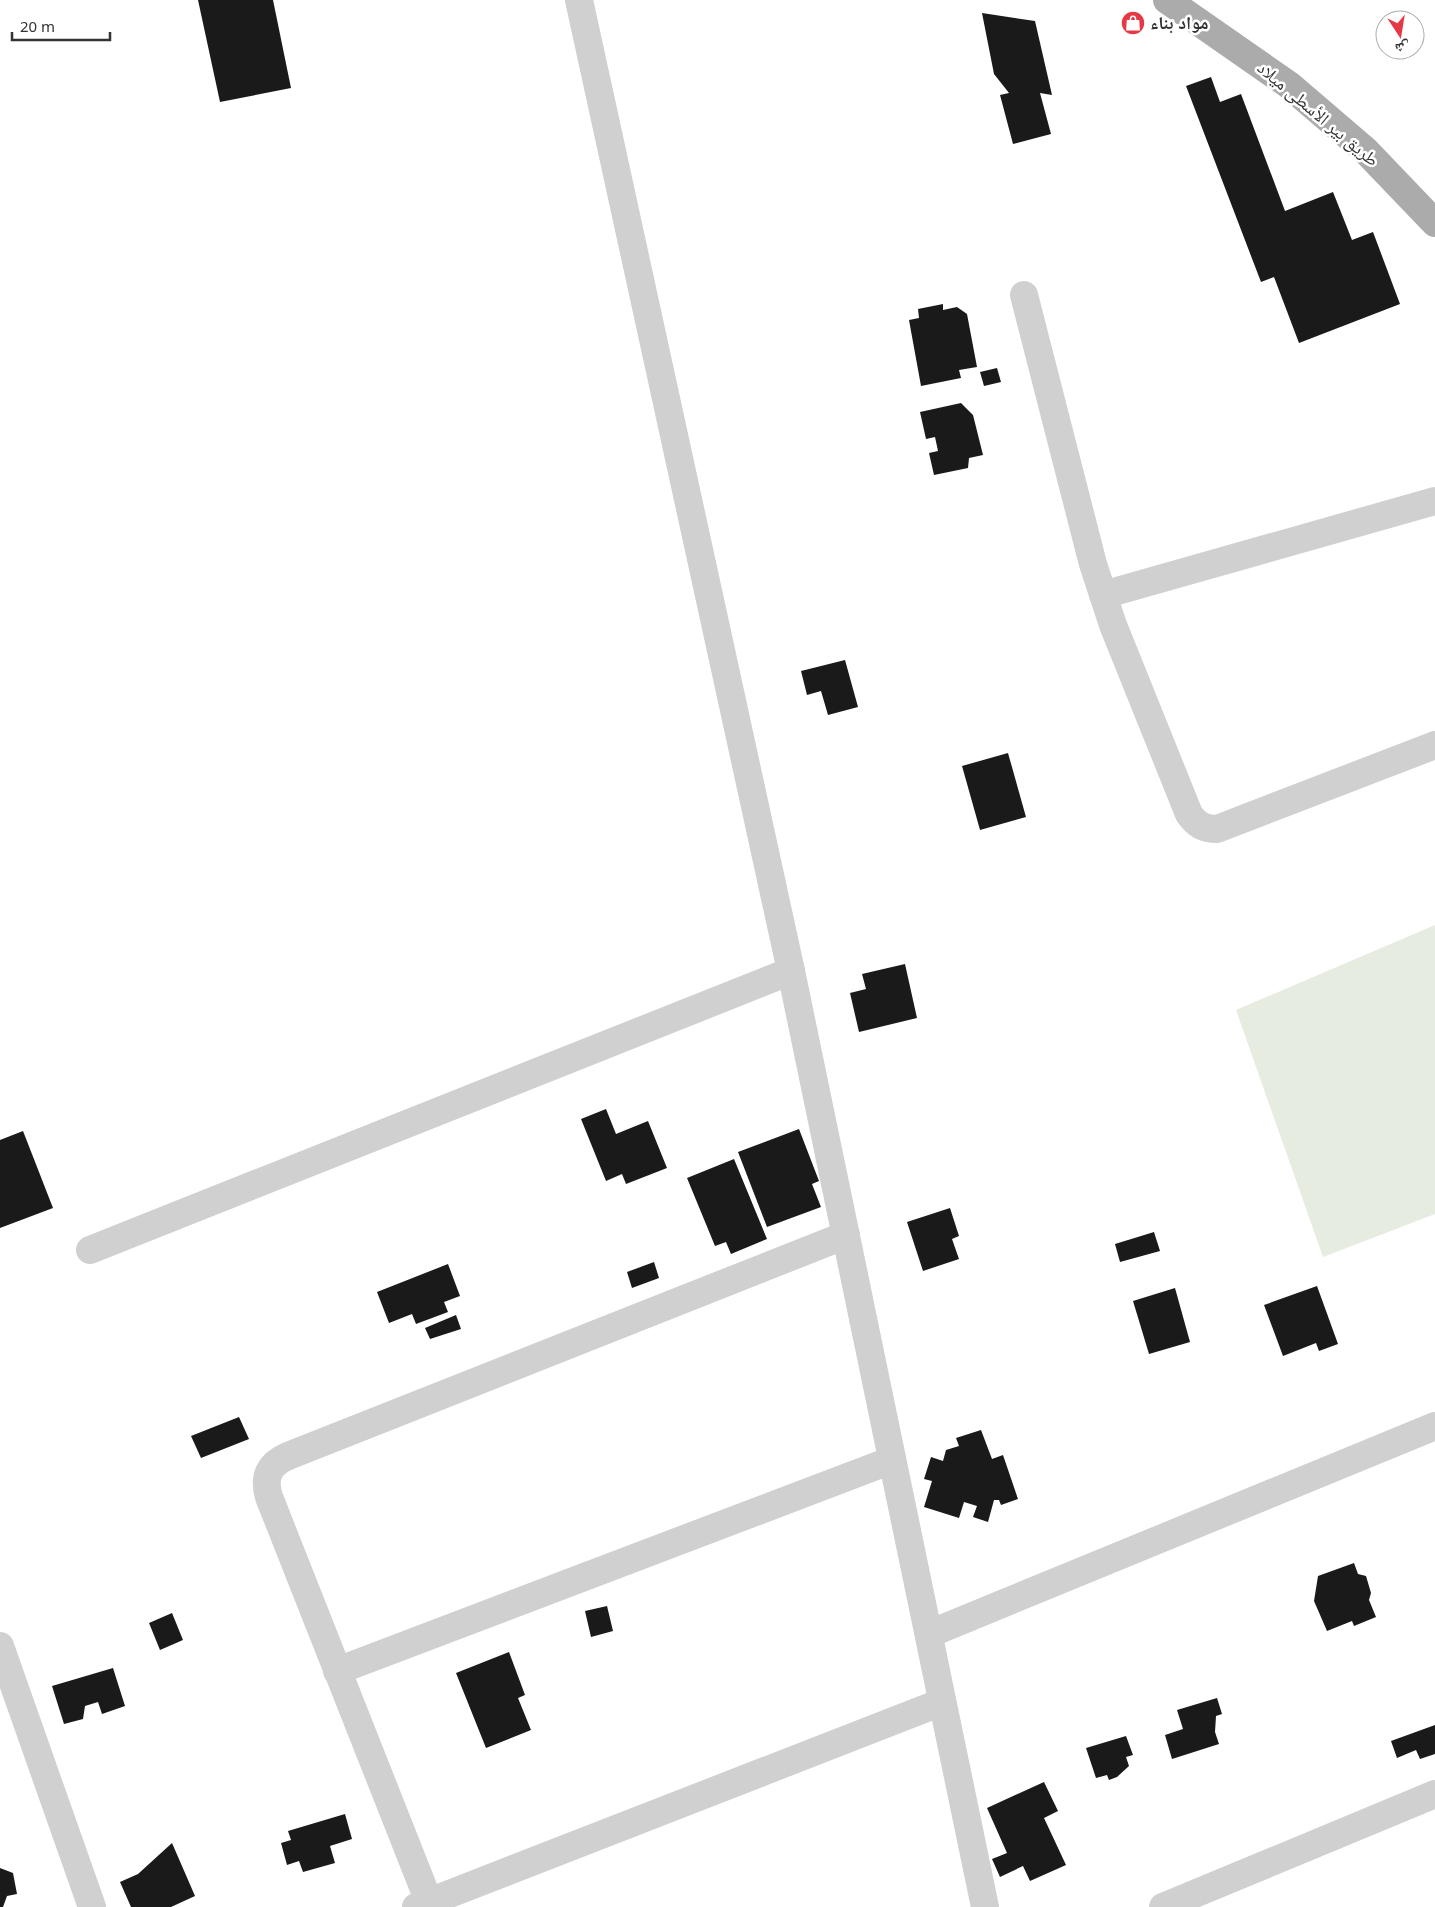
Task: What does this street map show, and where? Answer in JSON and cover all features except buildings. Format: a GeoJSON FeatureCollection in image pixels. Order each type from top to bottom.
{"type":"FeatureCollection","features":[{"type":"Feature","properties":{"kind":"main road","name":"طريق بير الأسطى ميلاد"},"geometry":{"type":"LineString","coordinates":[[1166,0],[1289,85],[1366,151],[1435,222]]}},
{"type":"Feature","properties":{"kind":"street"},"geometry":{"type":"LineString","coordinates":[[579,0],[791,971],[985,1907]]}},
{"type":"Feature","properties":{"kind":"street"},"geometry":{"type":"LineString","coordinates":[[1024,295],[1082,523],[1103,595],[1189,814],[1200,826],[1217,829],[1435,745]]}},
{"type":"Feature","properties":{"kind":"street"},"geometry":{"type":"LineString","coordinates":[[1103,595],[1435,501]]}},
{"type":"Feature","properties":{"kind":"street"},"geometry":{"type":"LineString","coordinates":[[90,1250],[791,971]]}},
{"type":"Feature","properties":{"kind":"street"},"geometry":{"type":"LineString","coordinates":[[846,1235],[278,1460],[270,1467],[266,1476],[266,1487],[337,1671],[423,1904],[942,1702]]}},
{"type":"Feature","properties":{"kind":"street"},"geometry":{"type":"LineString","coordinates":[[928,1634],[1435,1426]]}},
{"type":"Feature","properties":{"kind":"street"},"geometry":{"type":"LineString","coordinates":[[337,1671],[892,1460]]}},
{"type":"Feature","properties":{"kind":"street"},"geometry":{"type":"LineString","coordinates":[[0,1646],[92,1907]]}},
{"type":"Feature","properties":{"kind":"street"},"geometry":{"type":"LineString","coordinates":[[1163,1907],[1435,1794]]}},
{"type":"Feature","properties":{"kind":"shaded area"},"geometry":{"type":"Polygon","coordinates":[[[1435,925],[1435,1214],[1323,1257],[1236,1010],[1435,925]]]}},
{"type":"Feature","properties":{"kind":"place","name":"مواد بناء"},"geometry":{"type":"Point","coordinates":[1133,23]}}]}
